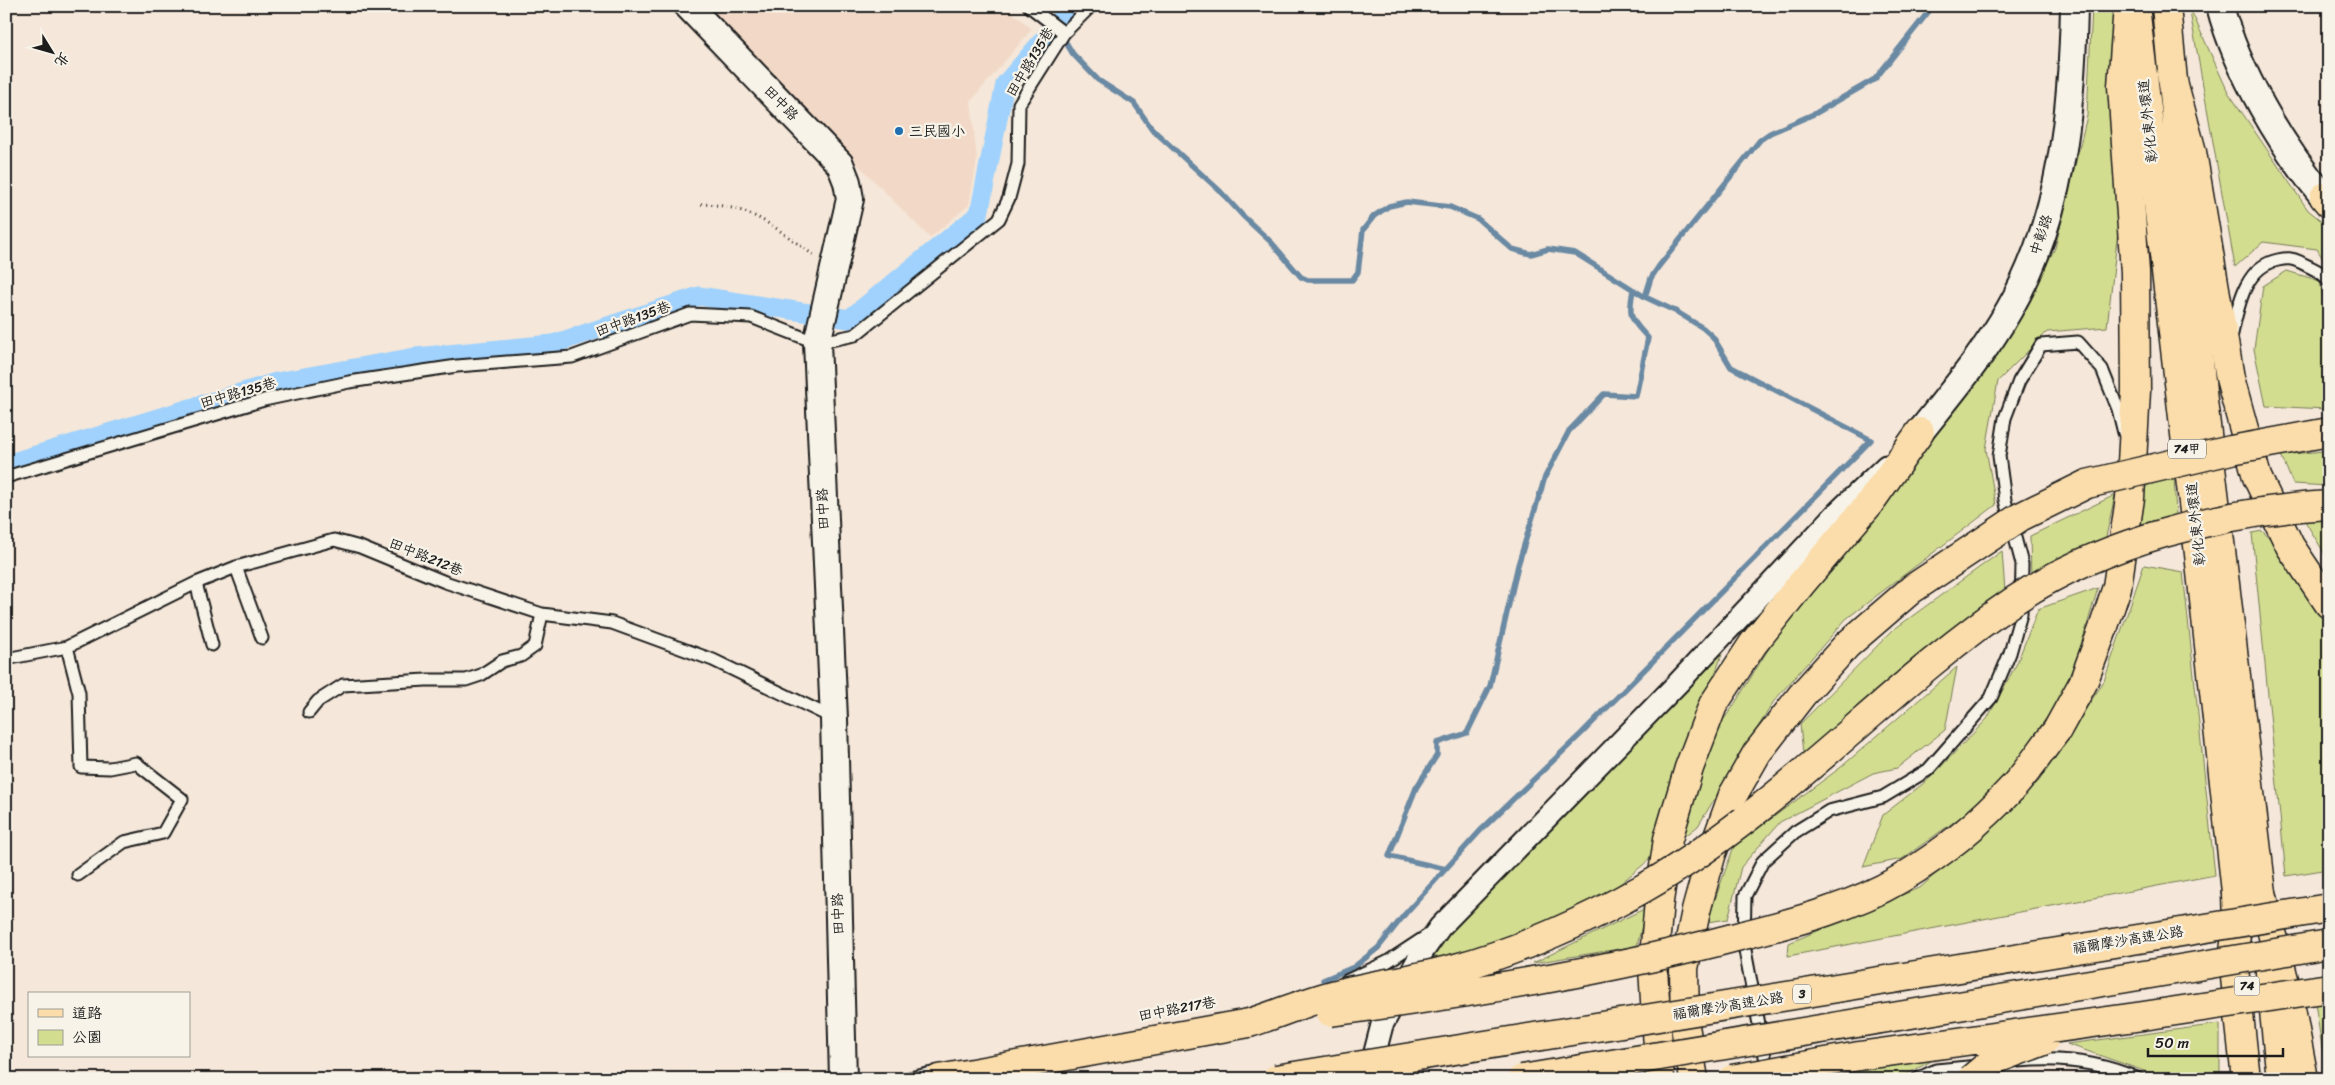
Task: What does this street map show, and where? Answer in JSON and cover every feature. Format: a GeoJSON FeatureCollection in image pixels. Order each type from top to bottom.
{"type":"FeatureCollection","features":[{"type":"Feature","properties":{"kind":"main road"},"geometry":{"type":"LineString","coordinates":[[1250,1017],[1431,998],[1672,955],[1778,926],[1861,900],[1901,878],[1972,828],[2016,783],[2057,730],[2083,683],[2117,587],[2130,498],[2136,391],[2135,272],[2122,86],[2128,6]]}},
{"type":"Feature","properties":{"kind":"main road","name":"彰化東外環道"},"geometry":{"type":"LineString","coordinates":[[2135,6],[2197,535],[2249,892]]}},
{"type":"Feature","properties":{"kind":"main road","name":"彰化東外環道"},"geometry":{"type":"LineString","coordinates":[[2166,6],[2249,892]]}},
{"type":"Feature","properties":{"kind":"main road"},"geometry":{"type":"LineString","coordinates":[[2171,74],[2192,152],[2230,378],[2258,476],[2290,546],[2329,604]]}},
{"type":"Feature","properties":{"kind":"main road"},"geometry":{"type":"LineString","coordinates":[[1660,1079],[1653,968],[1659,901],[1668,839],[1689,768],[1713,704],[1753,644],[1800,584],[1869,504],[1920,432]]}},
{"type":"Feature","properties":{"kind":"main road"},"geometry":{"type":"LineString","coordinates":[[1694,1079],[1685,1026],[1684,968],[1696,911],[1711,856],[1733,795],[1757,753],[1802,695],[1848,645],[1912,589],[2020,517],[2088,484],[2231,450],[2329,432]]}},
{"type":"Feature","properties":{"kind":"main road"},"geometry":{"type":"LineString","coordinates":[[939,1079],[1250,1017],[1333,995],[1457,968],[1511,950],[1572,924],[1641,890],[1710,847],[1791,783],[1917,677],[2016,600],[2078,564],[2154,537],[2218,519],[2293,507],[2329,505]]}},
{"type":"Feature","properties":{"kind":"main road"},"geometry":{"type":"LineString","coordinates":[[2246,1079],[2233,959],[2238,927],[2249,892]]}},
{"type":"Feature","properties":{"kind":"main road"},"geometry":{"type":"LineString","coordinates":[[2249,892],[2290,1003],[2304,1079]]}},
{"type":"Feature","properties":{"kind":"main road","name":"74"},"geometry":{"type":"LineString","coordinates":[[2249,892],[2257,1079]]}},
{"type":"Feature","properties":{"kind":"main road","name":"74"},"geometry":{"type":"LineString","coordinates":[[2249,892],[2281,1079]]}},
{"type":"Feature","properties":{"kind":"main road","name":"福爾摩沙高速公路"},"geometry":{"type":"LineString","coordinates":[[1276,1079],[2329,908]]}},
{"type":"Feature","properties":{"kind":"main road"},"geometry":{"type":"LineString","coordinates":[[1522,1079],[2329,944]]}},
{"type":"Feature","properties":{"kind":"main road"},"geometry":{"type":"LineString","coordinates":[[1732,1079],[1859,1056],[2329,988]]}},
{"type":"Feature","properties":{"kind":"main road"},"geometry":{"type":"LineString","coordinates":[[1972,1079],[1994,1060],[2031,1044],[2143,1016]]}},
{"type":"Feature","properties":{"kind":"street","name":"田中路"},"geometry":{"type":"LineString","coordinates":[[688,6],[840,164],[847,182],[850,199],[821,324],[821,470],[834,719],[843,1079]]}},
{"type":"Feature","properties":{"kind":"street","name":"中彰路"},"geometry":{"type":"LineString","coordinates":[[1920,432],[1961,380],[2005,317],[2025,280],[2039,242],[2054,199],[2065,139],[2072,76],[2074,6]]}},
{"type":"Feature","properties":{"kind":"street"},"geometry":{"type":"LineString","coordinates":[[2220,6],[2225,28],[2246,73],[2276,129],[2303,172],[2327,200]]}},
{"type":"Feature","properties":{"kind":"street"},"geometry":{"type":"LineString","coordinates":[[1368,1079],[1382,1025],[1421,954],[1440,927],[1678,683],[1840,511],[1920,432]]}},
{"type":"Feature","properties":{"kind":"lane"},"geometry":{"type":"LineString","coordinates":[[1029,6],[1064,33]]}},
{"type":"Feature","properties":{"kind":"lane","name":"田中路135巷"},"geometry":{"type":"LineString","coordinates":[[6,477],[264,400],[349,382],[448,367],[572,357],[690,314],[752,317],[821,324],[855,335],[999,219],[1009,198],[1018,164],[1019,104],[1064,33],[1091,6]]}},
{"type":"Feature","properties":{"kind":"lane"},"geometry":{"type":"LineString","coordinates":[[2227,355],[2243,291],[2254,274],[2266,262],[2291,258],[2324,273],[2329,281]]}},
{"type":"Feature","properties":{"kind":"lane"},"geometry":{"type":"LineString","coordinates":[[1769,1079],[1744,944],[1745,896],[1763,861],[1795,832],[1829,811],[1883,797],[1928,770],[1991,698],[2010,653],[2021,614],[2022,564],[2005,500],[1999,456],[2008,409],[2019,382],[2041,345],[2078,342],[2102,369],[2118,409],[2132,466]]}},
{"type":"Feature","properties":{"kind":"lane","name":"田中路212巷"},"geometry":{"type":"LineString","coordinates":[[6,658],[67,647],[196,583],[236,567],[334,540],[360,547],[445,582],[542,614],[612,623],[713,660],[834,719]]}},
{"type":"Feature","properties":{"kind":"lane"},"geometry":{"type":"LineString","coordinates":[[236,567],[262,638]]}},
{"type":"Feature","properties":{"kind":"lane"},"geometry":{"type":"LineString","coordinates":[[196,583],[212,645]]}},
{"type":"Feature","properties":{"kind":"lane"},"geometry":{"type":"LineString","coordinates":[[309,712],[318,701],[343,685],[426,680],[466,680],[482,674],[502,661],[521,656],[535,646],[542,614]]}},
{"type":"Feature","properties":{"kind":"lane"},"geometry":{"type":"LineString","coordinates":[[67,647],[79,693],[81,767],[110,768],[136,764],[182,799],[163,833],[124,842],[78,875]]}},
{"type":"Feature","properties":{"kind":"lane"},"geometry":{"type":"LineString","coordinates":[[1250,1017],[1308,1000],[1387,962],[1440,927]]}},
{"type":"Feature","properties":{"kind":"lane","name":"田中路217巷"},"geometry":{"type":"LineString","coordinates":[[905,1079],[1157,1028]]}},
{"type":"Feature","properties":{"kind":"lane"},"geometry":{"type":"LineString","coordinates":[[1916,1079],[1936,1070],[2046,1058],[2113,1067],[2139,1079]]}},
{"type":"Feature","properties":{"kind":"path"},"geometry":{"type":"LineString","coordinates":[[701,204],[730,206],[761,217],[834,270]]}},
{"type":"Feature","properties":{"kind":"shaded area","name":"三民國小"},"geometry":{"type":"Polygon","coordinates":[[[702,6],[1005,6],[1032,29],[971,101],[977,160],[969,205],[930,238],[702,6]]]}},
{"type":"Feature","properties":{"kind":"green space"},"geometry":{"type":"Polygon","coordinates":[[[2092,6],[2113,6],[2119,222],[2107,327],[2047,332],[1998,381],[1986,449],[1996,505],[1846,619],[1774,701],[1698,826],[1688,834],[1676,838],[1712,735],[1732,708],[1774,640],[1899,473],[2019,318],[2055,248],[2087,116],[2092,6]]]}},
{"type":"Feature","properties":{"kind":"green space"},"geometry":{"type":"Polygon","coordinates":[[[2189,6],[2228,92],[2308,210],[2329,227],[2329,269],[2317,249],[2263,242],[2235,267],[2189,6]]]}},
{"type":"Feature","properties":{"kind":"green space"},"geometry":{"type":"Polygon","coordinates":[[[2287,271],[2320,281],[2329,332],[2326,409],[2266,406],[2254,349],[2263,286],[2287,271]]]}},
{"type":"Feature","properties":{"kind":"green space"},"geometry":{"type":"Polygon","coordinates":[[[2324,451],[2329,464],[2329,486],[2293,484],[2281,455],[2324,451]]]}},
{"type":"Feature","properties":{"kind":"green space"},"geometry":{"type":"Polygon","coordinates":[[[2174,477],[2176,515],[2141,524],[2146,486],[2174,477]]]}},
{"type":"Feature","properties":{"kind":"green space"},"geometry":{"type":"Polygon","coordinates":[[[2115,495],[2106,537],[2031,579],[2030,536],[2115,495]]]}},
{"type":"Feature","properties":{"kind":"green space"},"geometry":{"type":"Polygon","coordinates":[[[2302,516],[2329,516],[2329,561],[2302,516]]]}},
{"type":"Feature","properties":{"kind":"green space"},"geometry":{"type":"Polygon","coordinates":[[[2262,531],[2276,544],[2306,594],[2329,618],[2329,869],[2286,876],[2252,533],[2262,531]]]}},
{"type":"Feature","properties":{"kind":"green space"},"geometry":{"type":"Polygon","coordinates":[[[2002,551],[2005,592],[1803,754],[1800,724],[1893,630],[2002,551]]]}},
{"type":"Feature","properties":{"kind":"green space"},"geometry":{"type":"Polygon","coordinates":[[[2144,565],[2183,572],[2215,875],[1788,956],[1789,943],[1921,887],[2039,781],[2104,681],[2144,565]]]}},
{"type":"Feature","properties":{"kind":"green space"},"geometry":{"type":"Polygon","coordinates":[[[2098,588],[2069,686],[1993,794],[1902,859],[1863,867],[1883,815],[1929,779],[1987,719],[2017,663],[2038,609],[2098,588]]]}},
{"type":"Feature","properties":{"kind":"green space"},"geometry":{"type":"Polygon","coordinates":[[[1726,643],[1649,860],[1615,888],[1523,935],[1432,960],[1456,922],[1726,643]]]}},
{"type":"Feature","properties":{"kind":"green space"},"geometry":{"type":"Polygon","coordinates":[[[1957,667],[1945,730],[1897,768],[1873,773],[1780,822],[1741,867],[1728,919],[1707,922],[1734,846],[1840,768],[1957,667]]]}},
{"type":"Feature","properties":{"kind":"green space"},"geometry":{"type":"Polygon","coordinates":[[[1646,908],[1637,946],[1533,963],[1646,908]]]}},
{"type":"Feature","properties":{"kind":"green space"},"geometry":{"type":"Polygon","coordinates":[[[2329,1001],[2329,1079],[2327,1079],[2315,1003],[2329,1001]]]}},
{"type":"Feature","properties":{"kind":"green space"},"geometry":{"type":"Polygon","coordinates":[[[2220,1024],[2220,1079],[2167,1079],[2067,1044],[2220,1024]]]}},
{"type":"Feature","properties":{"kind":"green space"},"geometry":{"type":"Polygon","coordinates":[[[1955,1048],[1898,1079],[1793,1079],[1955,1048]]]}},
{"type":"Feature","properties":{"kind":"waterway"},"geometry":{"type":"LineString","coordinates":[[6,464],[276,382],[415,357],[553,344],[699,296],[849,319],[979,214],[1005,84],[1055,26],[1069,6]]}},
{"type":"Feature","properties":{"kind":"waterway"},"geometry":{"type":"LineString","coordinates":[[1645,297],[1651,278],[1659,266],[1760,140],[1770,133],[1816,113],[1875,79],[1933,6]]}},
{"type":"Feature","properties":{"kind":"waterway"},"geometry":{"type":"LineString","coordinates":[[1062,36],[1073,54],[1098,80],[1134,103],[1152,129],[1220,191],[1272,243],[1301,277],[1308,280],[1352,280],[1358,272],[1363,230],[1374,216],[1389,206],[1407,202],[1450,207],[1478,219],[1512,249],[1531,254],[1548,249],[1575,253],[1645,297],[1677,312],[1703,328],[1713,337],[1731,367],[1871,440],[1582,733],[1480,831],[1405,914],[1378,948],[1354,967],[1323,980]]}},
{"type":"Feature","properties":{"kind":"waterway"},"geometry":{"type":"LineString","coordinates":[[1446,869],[1389,856],[1416,788],[1437,755],[1437,743],[1467,733],[1490,686],[1518,565],[1545,477],[1569,431],[1604,394],[1636,396],[1648,338],[1632,317],[1633,290]]}},
{"type":"Feature","properties":{"kind":"place","name":"三民國小"},"geometry":{"type":"Point","coordinates":[899,131]}}]}
